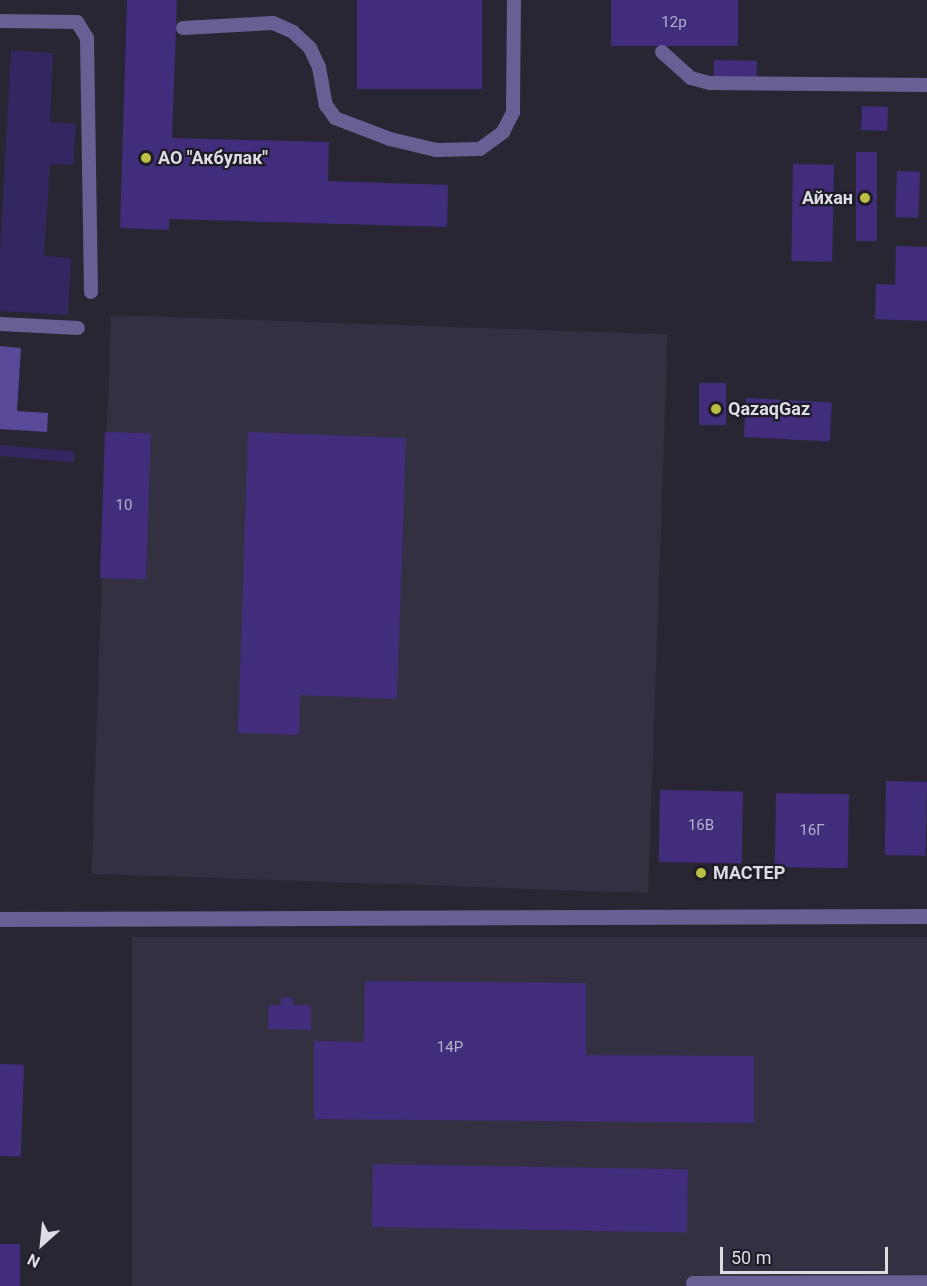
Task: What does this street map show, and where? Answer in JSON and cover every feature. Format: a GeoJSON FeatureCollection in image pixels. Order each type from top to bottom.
{"type":"FeatureCollection","features":[{"type":"Feature","properties":{"kind":"street"},"geometry":{"type":"LineString","coordinates":[[0,919],[927,916]]}},
{"type":"Feature","properties":{"kind":"lane"},"geometry":{"type":"LineString","coordinates":[[183,28],[273,23],[293,32],[310,48],[319,67],[326,105],[335,118],[390,139],[436,150],[480,149],[503,132],[513,112],[514,0]]}},
{"type":"Feature","properties":{"kind":"lane"},"geometry":{"type":"LineString","coordinates":[[0,21],[78,22],[87,38],[91,292]]}},
{"type":"Feature","properties":{"kind":"lane"},"geometry":{"type":"LineString","coordinates":[[662,52],[691,78],[710,83],[927,85]]}},
{"type":"Feature","properties":{"kind":"lane"},"geometry":{"type":"LineString","coordinates":[[0,324],[78,328]]}},
{"type":"Feature","properties":{"kind":"lane"},"geometry":{"type":"LineString","coordinates":[[693,1283],[927,1282]]}},
{"type":"Feature","properties":{"kind":"shaded area"},"geometry":{"type":"Polygon","coordinates":[[[11,50],[53,53],[50,122],[76,124],[73,165],[50,164],[44,256],[71,258],[68,315],[0,311],[0,253],[11,50]]]}},
{"type":"Feature","properties":{"kind":"shaded area"},"geometry":{"type":"Polygon","coordinates":[[[111,315],[668,334],[648,893],[91,874],[111,315]]]}},
{"type":"Feature","properties":{"kind":"shaded area"},"geometry":{"type":"Polygon","coordinates":[[[0,346],[21,348],[17,411],[48,413],[47,432],[0,429],[0,346]]]}},
{"type":"Feature","properties":{"kind":"shaded area"},"geometry":{"type":"Polygon","coordinates":[[[0,445],[75,452],[74,462],[0,456],[0,445]]]}},
{"type":"Feature","properties":{"kind":"shaded area"},"geometry":{"type":"Polygon","coordinates":[[[132,937],[927,937],[927,1286],[132,1286],[132,937]]]}},
{"type":"Feature","properties":{"kind":"building"},"geometry":{"type":"Polygon","coordinates":[[[127,0],[177,0],[172,138],[329,142],[328,181],[448,185],[447,227],[169,219],[169,230],[120,228],[127,0]]]}},
{"type":"Feature","properties":{"kind":"building"},"geometry":{"type":"Polygon","coordinates":[[[357,0],[482,0],[482,89],[357,89],[357,0]]]}},
{"type":"Feature","properties":{"kind":"building"},"geometry":{"type":"Polygon","coordinates":[[[611,0],[738,0],[738,46],[611,46],[611,0]]]}},
{"type":"Feature","properties":{"kind":"building"},"geometry":{"type":"Polygon","coordinates":[[[714,60],[757,61],[757,77],[714,76],[714,60]]]}},
{"type":"Feature","properties":{"kind":"building"},"geometry":{"type":"Polygon","coordinates":[[[862,106],[888,107],[887,131],[861,130],[862,106]]]}},
{"type":"Feature","properties":{"kind":"building"},"geometry":{"type":"Polygon","coordinates":[[[856,152],[877,152],[877,241],[856,241],[856,152]]]}},
{"type":"Feature","properties":{"kind":"building"},"geometry":{"type":"Polygon","coordinates":[[[793,164],[834,165],[832,262],[791,261],[793,164]]]}},
{"type":"Feature","properties":{"kind":"building"},"geometry":{"type":"Polygon","coordinates":[[[897,171],[920,172],[918,218],[895,217],[897,171]]]}},
{"type":"Feature","properties":{"kind":"building"},"geometry":{"type":"Polygon","coordinates":[[[896,246],[927,247],[927,321],[875,319],[876,284],[895,285],[896,246]]]}},
{"type":"Feature","properties":{"kind":"building"},"geometry":{"type":"Polygon","coordinates":[[[699,383],[726,383],[726,425],[699,425],[699,383]]]}},
{"type":"Feature","properties":{"kind":"building"},"geometry":{"type":"Polygon","coordinates":[[[746,398],[832,403],[830,441],[744,437],[746,398]]]}},
{"type":"Feature","properties":{"kind":"building"},"geometry":{"type":"Polygon","coordinates":[[[105,432],[151,434],[146,580],[100,578],[105,432]]]}},
{"type":"Feature","properties":{"kind":"building"},"geometry":{"type":"Polygon","coordinates":[[[248,432],[406,438],[397,699],[300,695],[299,735],[238,733],[248,432]]]}},
{"type":"Feature","properties":{"kind":"building"},"geometry":{"type":"Polygon","coordinates":[[[886,781],[927,782],[926,856],[885,855],[886,781]]]}},
{"type":"Feature","properties":{"kind":"building"},"geometry":{"type":"Polygon","coordinates":[[[660,790],[743,791],[742,863],[659,862],[660,790]]]}},
{"type":"Feature","properties":{"kind":"building"},"geometry":{"type":"Polygon","coordinates":[[[776,793],[849,794],[848,868],[775,867],[776,793]]]}},
{"type":"Feature","properties":{"kind":"building"},"geometry":{"type":"Polygon","coordinates":[[[365,981],[586,983],[586,1055],[754,1056],[754,1123],[314,1119],[314,1041],[364,1042],[365,981]]]}},
{"type":"Feature","properties":{"kind":"building"},"geometry":{"type":"Polygon","coordinates":[[[281,997],[293,998],[293,1005],[311,1005],[311,1030],[268,1029],[269,1005],[281,1005],[281,997]]]}},
{"type":"Feature","properties":{"kind":"building"},"geometry":{"type":"Polygon","coordinates":[[[0,1064],[24,1065],[21,1157],[0,1156],[0,1064]]]}},
{"type":"Feature","properties":{"kind":"building"},"geometry":{"type":"Polygon","coordinates":[[[373,1164],[688,1169],[687,1232],[372,1227],[373,1164]]]}},
{"type":"Feature","properties":{"kind":"building"},"geometry":{"type":"Polygon","coordinates":[[[0,1244],[20,1244],[20,1286],[0,1286],[0,1244]]]}},
{"type":"Feature","properties":{"kind":"place","name":"АО \"Акбулак\""},"geometry":{"type":"Point","coordinates":[146,158]}},
{"type":"Feature","properties":{"kind":"place","name":"Айхан"},"geometry":{"type":"Point","coordinates":[865,198]}},
{"type":"Feature","properties":{"kind":"place","name":"QazaqGaz"},"geometry":{"type":"Point","coordinates":[716,409]}},
{"type":"Feature","properties":{"kind":"place","name":"МАСТЕР"},"geometry":{"type":"Point","coordinates":[701,873]}}]}
